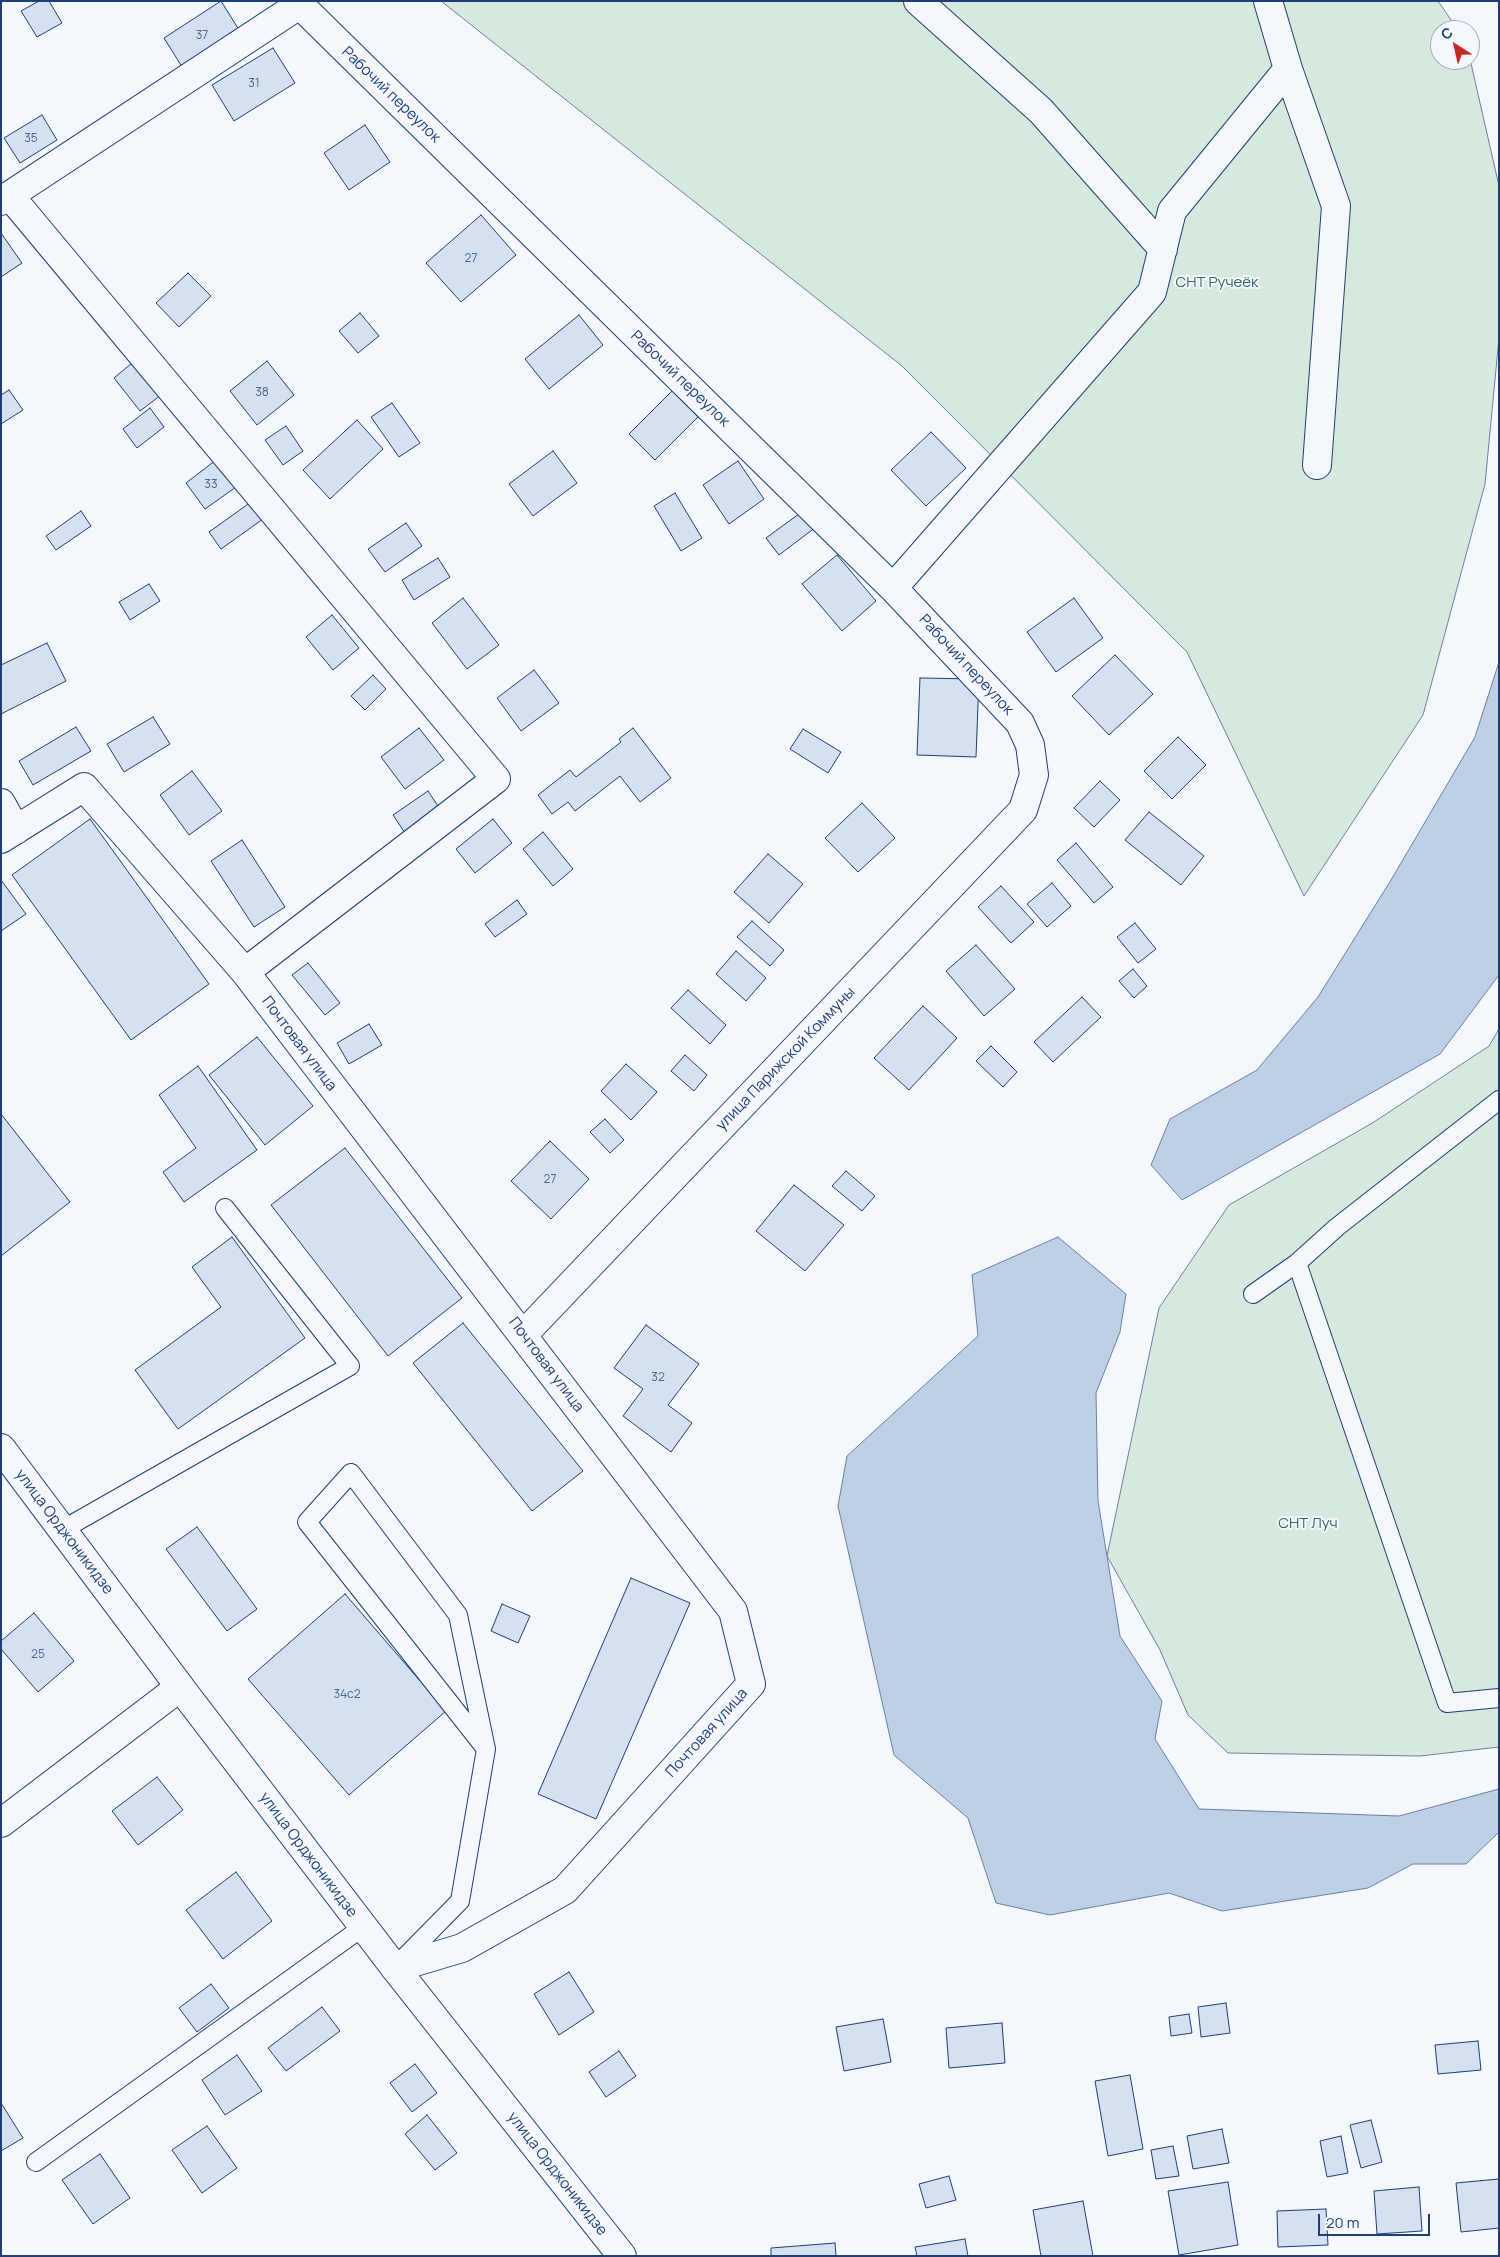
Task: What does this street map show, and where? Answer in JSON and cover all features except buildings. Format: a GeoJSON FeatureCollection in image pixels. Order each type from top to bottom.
{"type":"FeatureCollection","features":[{"type":"Feature","properties":{"kind":"street"},"geometry":{"type":"LineString","coordinates":[[918,1],[1041,111],[1163,249]]}},
{"type":"Feature","properties":{"kind":"street"},"geometry":{"type":"LineString","coordinates":[[1268,1],[1288,69],[1336,206],[1317,464]]}},
{"type":"Feature","properties":{"kind":"street"},"geometry":{"type":"LineString","coordinates":[[245,972],[496,779],[6,198],[298,3]]}},
{"type":"Feature","properties":{"kind":"street","name":"Рабочий переулок"},"geometry":{"type":"LineString","coordinates":[[298,3],[893,588],[1020,722],[1030,745],[1034,775]]}},
{"type":"Feature","properties":{"kind":"street"},"geometry":{"type":"LineString","coordinates":[[893,588],[1152,292],[1172,211],[1288,69]]}},
{"type":"Feature","properties":{"kind":"street","name":"улица Парижской Коммуны"},"geometry":{"type":"LineString","coordinates":[[523,1335],[1023,810],[1034,775]]}},
{"type":"Feature","properties":{"kind":"street","name":"Почтовая улица"},"geometry":{"type":"LineString","coordinates":[[1,803],[9,834],[84,787],[245,972],[733,1611],[751,1684],[565,1890],[462,1948],[394,1968]]}},
{"type":"Feature","properties":{"kind":"street","name":"улица Орджоникидзе"},"geometry":{"type":"LineString","coordinates":[[1,1448],[394,1968],[622,2256]]}},
{"type":"Feature","properties":{"kind":"street"},"geometry":{"type":"LineString","coordinates":[[1,1823],[180,1687]]}},
{"type":"Feature","properties":{"kind":"lane"},"geometry":{"type":"LineString","coordinates":[[1253,1294],[1297,1263],[1336,1228],[1499,1100]]}},
{"type":"Feature","properties":{"kind":"lane"},"geometry":{"type":"LineString","coordinates":[[62,1530],[350,1366],[225,1208]]}},
{"type":"Feature","properties":{"kind":"lane"},"geometry":{"type":"LineString","coordinates":[[1297,1263],[1447,1703],[1499,1698]]}},
{"type":"Feature","properties":{"kind":"lane"},"geometry":{"type":"LineString","coordinates":[[394,1968],[460,1901],[486,1749],[458,1615],[351,1472],[307,1522],[486,1749]]}},
{"type":"Feature","properties":{"kind":"lane"},"geometry":{"type":"LineString","coordinates":[[36,2162],[363,1927]]}},
{"type":"Feature","properties":{"kind":"green space","name":"СНТ Ручеёк"},"geometry":{"type":"Polygon","coordinates":[[[441,1],[1438,1],[1451,20],[1430,20],[1430,70],[1473,70],[1499,186],[1499,338],[1485,484],[1423,715],[1304,896],[1187,652],[902,366],[441,1]]]}},
{"type":"Feature","properties":{"kind":"green space","name":"СНТ Луч"},"geometry":{"type":"Polygon","coordinates":[[[1499,1029],[1499,1747],[1420,1756],[1228,1753],[1188,1715],[1160,1650],[1107,1556],[1159,1308],[1229,1205],[1374,1122],[1489,1046],[1499,1029]]]}},
{"type":"Feature","properties":{"kind":"water"},"geometry":{"type":"Polygon","coordinates":[[[1499,662],[1499,975],[1440,1054],[1182,1200],[1151,1165],[1170,1119],[1257,1070],[1318,997],[1391,880],[1475,737],[1499,662]]]}},
{"type":"Feature","properties":{"kind":"water"},"geometry":{"type":"Polygon","coordinates":[[[1058,1237],[1126,1294],[1120,1332],[1096,1393],[1098,1501],[1120,1636],[1162,1701],[1155,1739],[1199,1809],[1399,1816],[1499,1789],[1499,1832],[1466,1864],[1413,1864],[1368,1888],[1222,1911],[1169,1893],[1050,1915],[996,1903],[968,1818],[894,1755],[838,1506],[847,1456],[978,1336],[972,1275],[1058,1237]]]}}]}
